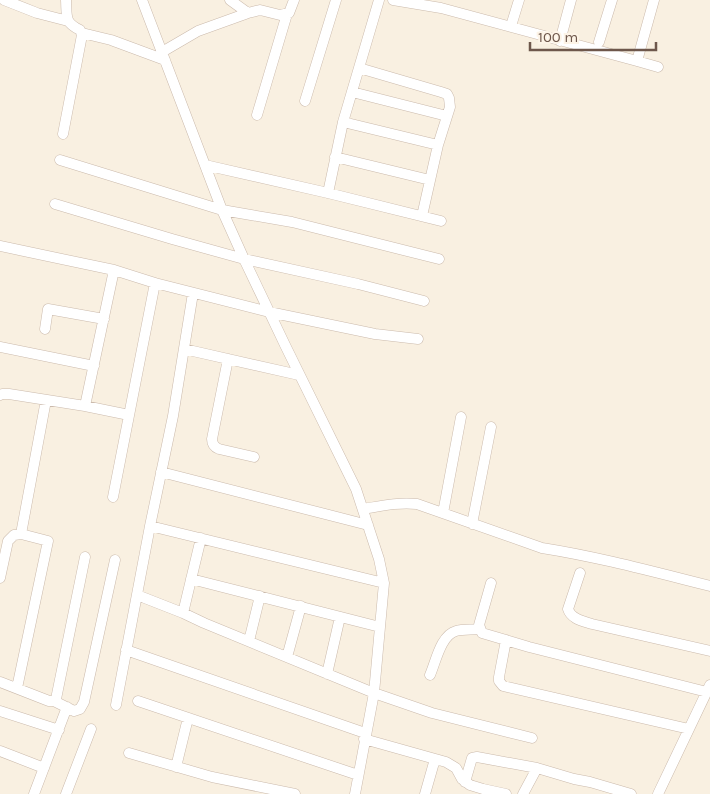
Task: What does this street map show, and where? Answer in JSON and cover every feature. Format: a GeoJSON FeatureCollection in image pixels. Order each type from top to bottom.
{"type":"FeatureCollection","features":[{"type":"Feature","properties":{"kind":"street"},"geometry":{"type":"LineString","coordinates":[[4,0],[37,13],[68,21]]}},
{"type":"Feature","properties":{"kind":"street"},"geometry":{"type":"LineString","coordinates":[[66,0],[66,18],[71,26],[82,33],[163,56]]}},
{"type":"Feature","properties":{"kind":"street"},"geometry":{"type":"LineString","coordinates":[[142,0],[222,210],[299,375],[356,488],[380,558],[384,583],[374,693],[355,794]]}},
{"type":"Feature","properties":{"kind":"street"},"geometry":{"type":"LineString","coordinates":[[230,0],[244,7],[280,15],[287,14]]}},
{"type":"Feature","properties":{"kind":"street"},"geometry":{"type":"LineString","coordinates":[[257,115],[287,14],[291,10],[294,0]]}},
{"type":"Feature","properties":{"kind":"street"},"geometry":{"type":"LineString","coordinates":[[305,101],[336,0]]}},
{"type":"Feature","properties":{"kind":"street"},"geometry":{"type":"LineString","coordinates":[[328,193],[343,122],[379,0]]}},
{"type":"Feature","properties":{"kind":"street"},"geometry":{"type":"LineString","coordinates":[[393,0],[441,8],[658,67]]}},
{"type":"Feature","properties":{"kind":"street"},"geometry":{"type":"LineString","coordinates":[[511,26],[520,0]]}},
{"type":"Feature","properties":{"kind":"street"},"geometry":{"type":"LineString","coordinates":[[560,41],[571,0]]}},
{"type":"Feature","properties":{"kind":"street"},"geometry":{"type":"LineString","coordinates":[[599,42],[612,0]]}},
{"type":"Feature","properties":{"kind":"street"},"geometry":{"type":"LineString","coordinates":[[637,60],[654,0]]}},
{"type":"Feature","properties":{"kind":"street"},"geometry":{"type":"LineString","coordinates":[[163,56],[198,31],[244,7]]}},
{"type":"Feature","properties":{"kind":"street"},"geometry":{"type":"LineString","coordinates":[[63,134],[82,33]]}},
{"type":"Feature","properties":{"kind":"street"},"geometry":{"type":"LineString","coordinates":[[359,68],[447,94],[449,98],[450,107],[438,145],[422,216]]}},
{"type":"Feature","properties":{"kind":"street"},"geometry":{"type":"LineString","coordinates":[[352,92],[447,116]]}},
{"type":"Feature","properties":{"kind":"street"},"geometry":{"type":"LineString","coordinates":[[343,122],[438,145]]}},
{"type":"Feature","properties":{"kind":"street"},"geometry":{"type":"LineString","coordinates":[[335,158],[430,180]]}},
{"type":"Feature","properties":{"kind":"street"},"geometry":{"type":"LineString","coordinates":[[60,160],[222,210],[292,222],[439,259]]}},
{"type":"Feature","properties":{"kind":"street"},"geometry":{"type":"LineString","coordinates":[[205,166],[328,193],[441,221]]}},
{"type":"Feature","properties":{"kind":"street"},"geometry":{"type":"LineString","coordinates":[[55,204],[244,259],[358,284],[424,301]]}},
{"type":"Feature","properties":{"kind":"street"},"geometry":{"type":"LineString","coordinates":[[0,246],[114,270],[155,283],[269,312],[375,334],[418,339]]}},
{"type":"Feature","properties":{"kind":"street"},"geometry":{"type":"LineString","coordinates":[[85,406],[114,270]]}},
{"type":"Feature","properties":{"kind":"street"},"geometry":{"type":"LineString","coordinates":[[113,497],[155,283]]}},
{"type":"Feature","properties":{"kind":"street"},"geometry":{"type":"LineString","coordinates":[[116,705],[173,416],[193,292]]}},
{"type":"Feature","properties":{"kind":"street"},"geometry":{"type":"LineString","coordinates":[[45,329],[48,308],[104,319]]}},
{"type":"Feature","properties":{"kind":"street"},"geometry":{"type":"LineString","coordinates":[[0,347],[94,366]]}},
{"type":"Feature","properties":{"kind":"street"},"geometry":{"type":"LineString","coordinates":[[184,349],[299,375]]}},
{"type":"Feature","properties":{"kind":"street"},"geometry":{"type":"LineString","coordinates":[[228,359],[212,442],[218,449],[254,457]]}},
{"type":"Feature","properties":{"kind":"street"},"geometry":{"type":"LineString","coordinates":[[0,395],[9,394],[129,415]]}},
{"type":"Feature","properties":{"kind":"street"},"geometry":{"type":"LineString","coordinates":[[21,534],[46,400]]}},
{"type":"Feature","properties":{"kind":"street"},"geometry":{"type":"LineString","coordinates":[[443,513],[460,417]]}},
{"type":"Feature","properties":{"kind":"street"},"geometry":{"type":"LineString","coordinates":[[472,524],[491,427]]}},
{"type":"Feature","properties":{"kind":"street"},"geometry":{"type":"LineString","coordinates":[[161,472],[368,525]]}},
{"type":"Feature","properties":{"kind":"street"},"geometry":{"type":"LineString","coordinates":[[363,510],[391,504],[423,505],[542,548],[710,586]]}},
{"type":"Feature","properties":{"kind":"street"},"geometry":{"type":"LineString","coordinates":[[150,526],[384,583]]}},
{"type":"Feature","properties":{"kind":"street"},"geometry":{"type":"LineString","coordinates":[[0,578],[8,541],[14,534],[48,541],[17,688]]}},
{"type":"Feature","properties":{"kind":"street"},"geometry":{"type":"LineString","coordinates":[[183,613],[201,538]]}},
{"type":"Feature","properties":{"kind":"street"},"geometry":{"type":"LineString","coordinates":[[54,701],[56,699],[85,557]]}},
{"type":"Feature","properties":{"kind":"street"},"geometry":{"type":"LineString","coordinates":[[0,682],[49,701],[54,701],[67,708],[80,709],[84,702],[115,560]]}},
{"type":"Feature","properties":{"kind":"street"},"geometry":{"type":"LineString","coordinates":[[580,573],[568,609],[573,617],[592,624],[710,651]]}},
{"type":"Feature","properties":{"kind":"street"},"geometry":{"type":"LineString","coordinates":[[191,579],[380,627]]}},
{"type":"Feature","properties":{"kind":"street"},"geometry":{"type":"LineString","coordinates":[[490,583],[479,625],[482,632],[529,647],[708,688],[658,794]]}},
{"type":"Feature","properties":{"kind":"street"},"geometry":{"type":"LineString","coordinates":[[137,595],[374,693],[432,713],[532,738]]}},
{"type":"Feature","properties":{"kind":"street"},"geometry":{"type":"LineString","coordinates":[[249,641],[260,596]]}},
{"type":"Feature","properties":{"kind":"street"},"geometry":{"type":"LineString","coordinates":[[287,657],[301,606]]}},
{"type":"Feature","properties":{"kind":"street"},"geometry":{"type":"LineString","coordinates":[[327,674],[340,617]]}},
{"type":"Feature","properties":{"kind":"street"},"geometry":{"type":"LineString","coordinates":[[430,675],[444,640],[449,635],[456,631],[480,629]]}},
{"type":"Feature","properties":{"kind":"street"},"geometry":{"type":"LineString","coordinates":[[506,640],[499,677],[499,681],[503,686],[689,730]]}},
{"type":"Feature","properties":{"kind":"street"},"geometry":{"type":"LineString","coordinates":[[126,650],[365,736],[446,762],[456,768],[467,787],[506,794]]}},
{"type":"Feature","properties":{"kind":"street"},"geometry":{"type":"LineString","coordinates":[[138,701],[358,775]]}},
{"type":"Feature","properties":{"kind":"street"},"geometry":{"type":"LineString","coordinates":[[34,794],[67,708]]}},
{"type":"Feature","properties":{"kind":"street"},"geometry":{"type":"LineString","coordinates":[[0,711],[59,730]]}},
{"type":"Feature","properties":{"kind":"street"},"geometry":{"type":"LineString","coordinates":[[176,767],[188,718]]}},
{"type":"Feature","properties":{"kind":"street"},"geometry":{"type":"LineString","coordinates":[[66,794],[91,729]]}},
{"type":"Feature","properties":{"kind":"street"},"geometry":{"type":"LineString","coordinates":[[0,751],[44,768]]}},
{"type":"Feature","properties":{"kind":"street"},"geometry":{"type":"LineString","coordinates":[[129,753],[212,777],[296,794]]}},
{"type":"Feature","properties":{"kind":"street"},"geometry":{"type":"LineString","coordinates":[[467,787],[472,758],[477,757],[537,768],[574,780],[590,782],[631,794]]}},
{"type":"Feature","properties":{"kind":"street"},"geometry":{"type":"LineString","coordinates":[[425,794],[435,759]]}},
{"type":"Feature","properties":{"kind":"street"},"geometry":{"type":"LineString","coordinates":[[522,794],[537,768]]}}]}
